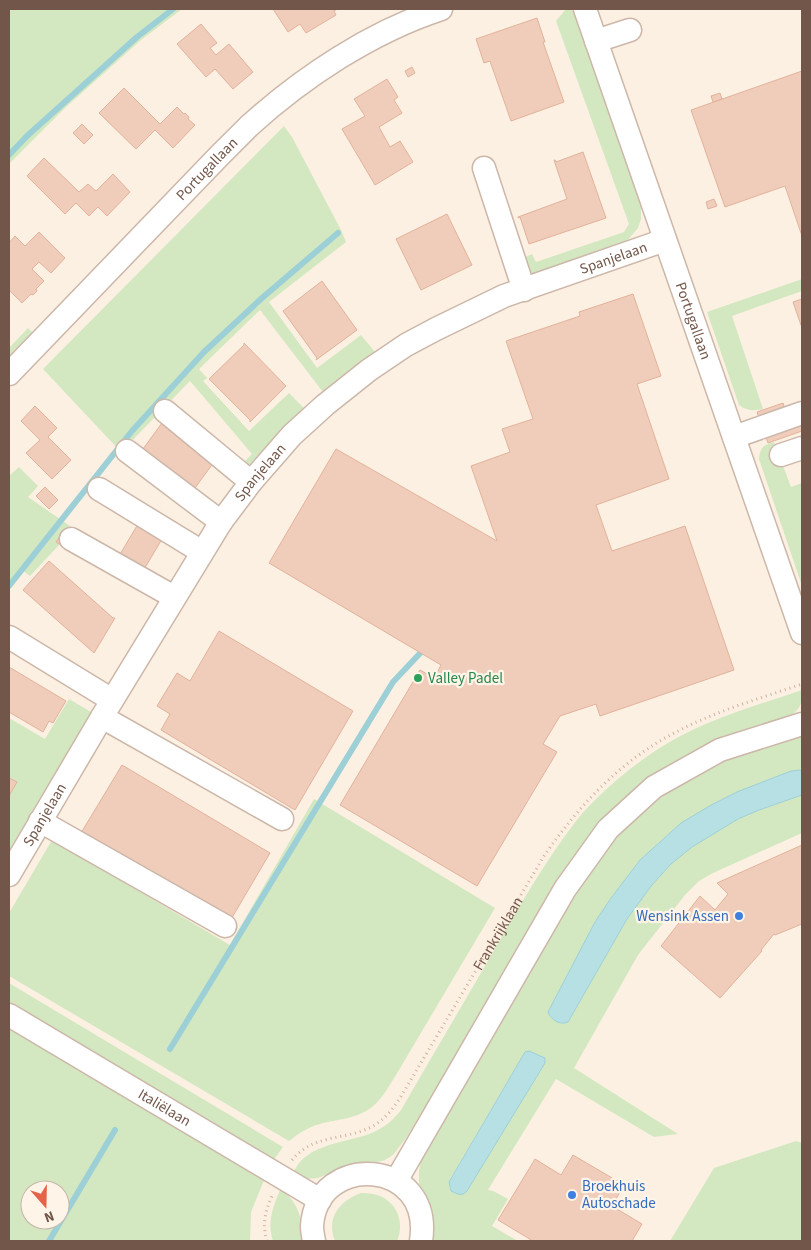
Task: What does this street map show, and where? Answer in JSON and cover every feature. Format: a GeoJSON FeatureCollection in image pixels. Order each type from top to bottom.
{"type":"FeatureCollection","features":[{"type":"Feature","properties":{"kind":"street","name":"Portugallaan"},"geometry":{"type":"LineString","coordinates":[[9,374],[249,126],[313,75],[346,54],[411,20],[441,9]]}},
{"type":"Feature","properties":{"kind":"street","name":"Portugallaan"},"geometry":{"type":"LineString","coordinates":[[585,9],[802,633]]}},
{"type":"Feature","properties":{"kind":"street"},"geometry":{"type":"LineString","coordinates":[[596,41],[630,30]]}},
{"type":"Feature","properties":{"kind":"street"},"geometry":{"type":"LineString","coordinates":[[484,168],[524,290]]}},
{"type":"Feature","properties":{"kind":"street","name":"Spanjelaan"},"geometry":{"type":"LineString","coordinates":[[9,875],[174,597],[221,522],[251,482],[292,435],[325,405],[369,370],[406,345],[436,329],[504,296],[665,240]]}},
{"type":"Feature","properties":{"kind":"street"},"geometry":{"type":"LineString","coordinates":[[165,411],[251,482]]}},
{"type":"Feature","properties":{"kind":"street"},"geometry":{"type":"LineString","coordinates":[[734,438],[802,413]]}},
{"type":"Feature","properties":{"kind":"street"},"geometry":{"type":"LineString","coordinates":[[127,451],[221,522]]}},
{"type":"Feature","properties":{"kind":"street"},"geometry":{"type":"LineString","coordinates":[[99,488],[202,552]]}},
{"type":"Feature","properties":{"kind":"street"},"geometry":{"type":"LineString","coordinates":[[71,539],[174,597]]}},
{"type":"Feature","properties":{"kind":"street"},"geometry":{"type":"LineString","coordinates":[[9,637],[107,709],[282,819]]}},
{"type":"Feature","properties":{"kind":"street"},"geometry":{"type":"LineString","coordinates":[[396,1181],[565,889],[608,829],[654,787],[720,750],[802,724]]}},
{"type":"Feature","properties":{"kind":"street"},"geometry":{"type":"LineString","coordinates":[[40,821],[225,926]]}},
{"type":"Feature","properties":{"kind":"street","name":"Italiëlaan"},"geometry":{"type":"LineString","coordinates":[[9,1015],[320,1200]]}},
{"type":"Feature","properties":{"kind":"street"},"geometry":{"type":"LineString","coordinates":[[314,1241],[312,1227],[314,1213],[320,1200],[340,1180],[368,1173],[383,1175],[396,1181],[408,1190],[416,1202],[421,1215],[423,1230],[421,1241]]}},
{"type":"Feature","properties":{"kind":"path","name":"Frankrijklaan"},"geometry":{"type":"LineString","coordinates":[[267,1241],[265,1216],[277,1186],[289,1164],[307,1146],[326,1139],[367,1129],[383,1119],[392,1110],[544,856],[568,823],[595,792],[642,753],[680,730],[733,708],[802,684]]}},
{"type":"Feature","properties":{"kind":"green space"},"geometry":{"type":"Polygon","coordinates":[[[9,9],[182,9],[141,40],[66,107],[9,164],[9,9]]]}},
{"type":"Feature","properties":{"kind":"green space"},"geometry":{"type":"Polygon","coordinates":[[[566,9],[571,9],[576,15],[641,203],[641,219],[638,228],[626,242],[530,275],[521,259],[532,254],[536,262],[624,232],[629,224],[556,21],[566,9]]]}},
{"type":"Feature","properties":{"kind":"green space"},"geometry":{"type":"Polygon","coordinates":[[[284,126],[292,137],[346,242],[269,302],[317,368],[361,335],[375,352],[323,392],[260,310],[199,369],[207,378],[203,381],[249,431],[289,393],[304,408],[245,469],[241,465],[252,454],[190,381],[121,452],[43,369],[284,126]]]}},
{"type":"Feature","properties":{"kind":"green space"},"geometry":{"type":"Polygon","coordinates":[[[802,279],[802,291],[732,316],[763,409],[745,408],[739,405],[707,312],[802,279]]]}},
{"type":"Feature","properties":{"kind":"green space"},"geometry":{"type":"Polygon","coordinates":[[[28,328],[34,334],[9,359],[9,348],[28,328]]]}},
{"type":"Feature","properties":{"kind":"green space"},"geometry":{"type":"Polygon","coordinates":[[[774,442],[791,487],[802,483],[802,586],[759,459],[763,447],[774,442]]]}},
{"type":"Feature","properties":{"kind":"green space"},"geometry":{"type":"Polygon","coordinates":[[[19,467],[38,486],[28,497],[70,526],[59,545],[30,576],[22,570],[9,589],[9,476],[19,467]]]}},
{"type":"Feature","properties":{"kind":"green space"},"geometry":{"type":"Polygon","coordinates":[[[802,690],[799,707],[786,719],[643,784],[464,1044],[406,1138],[393,1155],[385,1160],[374,1163],[342,1168],[318,1178],[306,1179],[293,1172],[301,1161],[313,1152],[329,1145],[377,1131],[393,1119],[401,1110],[541,871],[576,821],[623,774],[672,740],[690,731],[802,690]]]}},
{"type":"Feature","properties":{"kind":"green space"},"geometry":{"type":"Polygon","coordinates":[[[69,699],[91,712],[9,851],[9,718],[45,739],[69,699]]]}},
{"type":"Feature","properties":{"kind":"green space"},"geometry":{"type":"Polygon","coordinates":[[[802,736],[802,772],[800,770],[737,792],[713,804],[681,823],[640,860],[595,922],[550,1017],[561,1023],[568,1022],[627,919],[652,885],[671,864],[692,847],[738,819],[802,795],[802,833],[713,873],[699,881],[685,895],[638,955],[574,1068],[678,1134],[654,1137],[556,1079],[488,1190],[508,1199],[492,1226],[518,1241],[434,1241],[428,1210],[419,1184],[421,1159],[590,871],[608,847],[631,823],[663,796],[700,772],[785,739],[802,736]],[[525,1052],[449,1181],[450,1187],[525,1052]]]}},
{"type":"Feature","properties":{"kind":"green space"},"geometry":{"type":"Polygon","coordinates":[[[314,799],[495,908],[388,1088],[376,1104],[366,1111],[311,1127],[289,1141],[9,976],[9,913],[52,840],[230,945],[314,799]]]}},
{"type":"Feature","properties":{"kind":"green space"},"geometry":{"type":"Polygon","coordinates":[[[9,983],[283,1147],[273,1161],[9,1003],[9,983]]]}},
{"type":"Feature","properties":{"kind":"green space"},"geometry":{"type":"Polygon","coordinates":[[[9,1025],[265,1178],[251,1212],[250,1241],[9,1241],[9,1025]]]}},
{"type":"Feature","properties":{"kind":"green space"},"geometry":{"type":"Polygon","coordinates":[[[796,1141],[802,1143],[802,1241],[670,1241],[714,1168],[796,1141]]]}},
{"type":"Feature","properties":{"kind":"green space"},"geometry":{"type":"Polygon","coordinates":[[[281,1188],[296,1206],[302,1225],[304,1241],[273,1241],[271,1234],[272,1214],[281,1188]]]}},
{"type":"Feature","properties":{"kind":"green space"},"geometry":{"type":"Polygon","coordinates":[[[361,1193],[381,1196],[393,1205],[399,1218],[400,1226],[397,1241],[335,1241],[332,1225],[336,1211],[346,1201],[361,1193]]]}},
{"type":"Feature","properties":{"kind":"water"},"geometry":{"type":"Polygon","coordinates":[[[800,770],[802,772],[802,795],[738,819],[692,847],[671,864],[652,885],[627,919],[568,1022],[562,1023],[551,1017],[548,1012],[595,922],[640,860],[681,823],[713,804],[760,783],[791,771],[800,770]]]}},
{"type":"Feature","properties":{"kind":"water"},"geometry":{"type":"Polygon","coordinates":[[[529,1051],[545,1058],[545,1063],[467,1191],[458,1194],[451,1191],[449,1182],[525,1052],[529,1051]]]}},
{"type":"Feature","properties":{"kind":"building"},"geometry":{"type":"Polygon","coordinates":[[[273,9],[337,9],[334,11],[336,15],[306,33],[300,24],[288,32],[273,9]]]}},
{"type":"Feature","properties":{"kind":"building"},"geometry":{"type":"Polygon","coordinates":[[[537,18],[545,42],[543,42],[564,102],[511,121],[490,61],[484,63],[476,39],[537,18]]]}},
{"type":"Feature","properties":{"kind":"building"},"geometry":{"type":"Polygon","coordinates":[[[201,24],[217,43],[210,48],[216,55],[229,44],[253,72],[233,89],[215,69],[206,77],[177,44],[201,24]]]}},
{"type":"Feature","properties":{"kind":"building"},"geometry":{"type":"Polygon","coordinates":[[[412,67],[415,73],[408,77],[405,71],[412,67]]]}},
{"type":"Feature","properties":{"kind":"building"},"geometry":{"type":"Polygon","coordinates":[[[802,71],[802,236],[785,186],[725,207],[691,110],[802,71]]]}},
{"type":"Feature","properties":{"kind":"building"},"geometry":{"type":"Polygon","coordinates":[[[387,79],[398,97],[394,100],[402,113],[379,127],[390,147],[400,141],[413,162],[375,185],[342,129],[365,116],[354,99],[387,79]]]}},
{"type":"Feature","properties":{"kind":"building"},"geometry":{"type":"Polygon","coordinates":[[[124,88],[160,124],[177,107],[195,125],[173,148],[155,130],[136,149],[99,113],[124,88]]]}},
{"type":"Feature","properties":{"kind":"building"},"geometry":{"type":"Polygon","coordinates":[[[720,93],[722,99],[713,102],[711,96],[720,93]]]}},
{"type":"Feature","properties":{"kind":"building"},"geometry":{"type":"Polygon","coordinates":[[[82,124],[93,135],[84,144],[73,133],[82,124]]]}},
{"type":"Feature","properties":{"kind":"building"},"geometry":{"type":"Polygon","coordinates":[[[583,152],[606,218],[529,244],[520,217],[518,217],[567,199],[554,160],[556,162],[583,152]]]}},
{"type":"Feature","properties":{"kind":"building"},"geometry":{"type":"Polygon","coordinates":[[[44,158],[79,192],[88,184],[96,191],[113,174],[130,192],[107,216],[98,207],[89,216],[76,203],[65,214],[27,176],[44,158]]]}},
{"type":"Feature","properties":{"kind":"building"},"geometry":{"type":"Polygon","coordinates":[[[714,199],[717,206],[708,209],[706,202],[714,199]]]}},
{"type":"Feature","properties":{"kind":"building"},"geometry":{"type":"Polygon","coordinates":[[[447,214],[472,265],[421,290],[396,239],[447,214]]]}},
{"type":"Feature","properties":{"kind":"building"},"geometry":{"type":"Polygon","coordinates":[[[39,232],[65,258],[51,273],[39,262],[32,269],[44,281],[33,295],[31,294],[22,303],[9,290],[9,243],[15,236],[25,246],[39,232]]]}},
{"type":"Feature","properties":{"kind":"building"},"geometry":{"type":"Polygon","coordinates":[[[322,281],[357,330],[316,360],[317,358],[283,311],[322,281]]]}},
{"type":"Feature","properties":{"kind":"building"},"geometry":{"type":"Polygon","coordinates":[[[633,294],[661,376],[637,384],[669,479],[596,505],[612,551],[685,526],[734,670],[600,716],[596,704],[560,716],[543,744],[557,752],[477,886],[340,805],[420,670],[434,678],[441,665],[269,563],[336,449],[497,541],[471,466],[510,452],[502,429],[533,419],[506,341],[580,316],[579,312],[633,294]]]}},
{"type":"Feature","properties":{"kind":"building"},"geometry":{"type":"Polygon","coordinates":[[[802,299],[802,328],[793,302],[802,299]]]}},
{"type":"Feature","properties":{"kind":"building"},"geometry":{"type":"Polygon","coordinates":[[[244,343],[286,386],[250,422],[209,379],[244,343]]]}},
{"type":"Feature","properties":{"kind":"building"},"geometry":{"type":"Polygon","coordinates":[[[783,403],[790,424],[802,419],[802,431],[768,443],[757,412],[783,403]]]}},
{"type":"Feature","properties":{"kind":"building"},"geometry":{"type":"Polygon","coordinates":[[[35,406],[57,428],[48,437],[71,460],[52,479],[26,453],[40,440],[21,421],[35,406]]]}},
{"type":"Feature","properties":{"kind":"building"},"geometry":{"type":"Polygon","coordinates":[[[162,423],[214,462],[192,492],[140,453],[162,423]]]}},
{"type":"Feature","properties":{"kind":"building"},"geometry":{"type":"Polygon","coordinates":[[[45,487],[58,500],[49,509],[36,496],[45,487]]]}},
{"type":"Feature","properties":{"kind":"building"},"geometry":{"type":"Polygon","coordinates":[[[138,524],[162,539],[143,571],[119,556],[138,524]]]}},
{"type":"Feature","properties":{"kind":"building"},"geometry":{"type":"Polygon","coordinates":[[[63,532],[71,536],[64,547],[56,542],[63,532]]]}},
{"type":"Feature","properties":{"kind":"building"},"geometry":{"type":"Polygon","coordinates":[[[49,561],[115,618],[94,653],[23,590],[49,561]]]}},
{"type":"Feature","properties":{"kind":"building"},"geometry":{"type":"Polygon","coordinates":[[[219,631],[353,711],[295,810],[161,730],[170,714],[157,706],[177,673],[190,681],[219,631]]]}},
{"type":"Feature","properties":{"kind":"building"},"geometry":{"type":"Polygon","coordinates":[[[9,667],[66,701],[53,723],[49,721],[43,732],[9,712],[9,667]]]}},
{"type":"Feature","properties":{"kind":"building"},"geometry":{"type":"Polygon","coordinates":[[[122,765],[270,853],[230,921],[81,833],[122,765]]]}},
{"type":"Feature","properties":{"kind":"building"},"geometry":{"type":"Polygon","coordinates":[[[9,778],[17,782],[9,796],[9,778]]]}},
{"type":"Feature","properties":{"kind":"building"},"geometry":{"type":"Polygon","coordinates":[[[802,845],[802,924],[774,934],[762,951],[720,998],[661,946],[700,896],[715,910],[728,894],[717,883],[802,845]]]}},
{"type":"Feature","properties":{"kind":"building"},"geometry":{"type":"Polygon","coordinates":[[[573,1155],[624,1185],[612,1206],[642,1224],[632,1241],[533,1241],[498,1220],[535,1159],[561,1175],[573,1155]]]}},
{"type":"Feature","properties":{"kind":"waterway"},"geometry":{"type":"LineString","coordinates":[[9,155],[27,136],[137,37],[173,9]]}},
{"type":"Feature","properties":{"kind":"waterway"},"geometry":{"type":"LineString","coordinates":[[9,586],[132,431],[204,352],[262,298],[338,233]]}},
{"type":"Feature","properties":{"kind":"waterway"},"geometry":{"type":"LineString","coordinates":[[170,1049],[393,682],[425,648]]}},
{"type":"Feature","properties":{"kind":"waterway"},"geometry":{"type":"LineString","coordinates":[[49,1241],[115,1130]]}},
{"type":"Feature","properties":{"kind":"place","name":"Valley Padel"},"geometry":{"type":"Point","coordinates":[418,678]}},
{"type":"Feature","properties":{"kind":"place","name":"Wensink Assen"},"geometry":{"type":"Point","coordinates":[739,916]}},
{"type":"Feature","properties":{"kind":"place","name":"Broekhuis Autoschade"},"geometry":{"type":"Point","coordinates":[572,1195]}}]}
